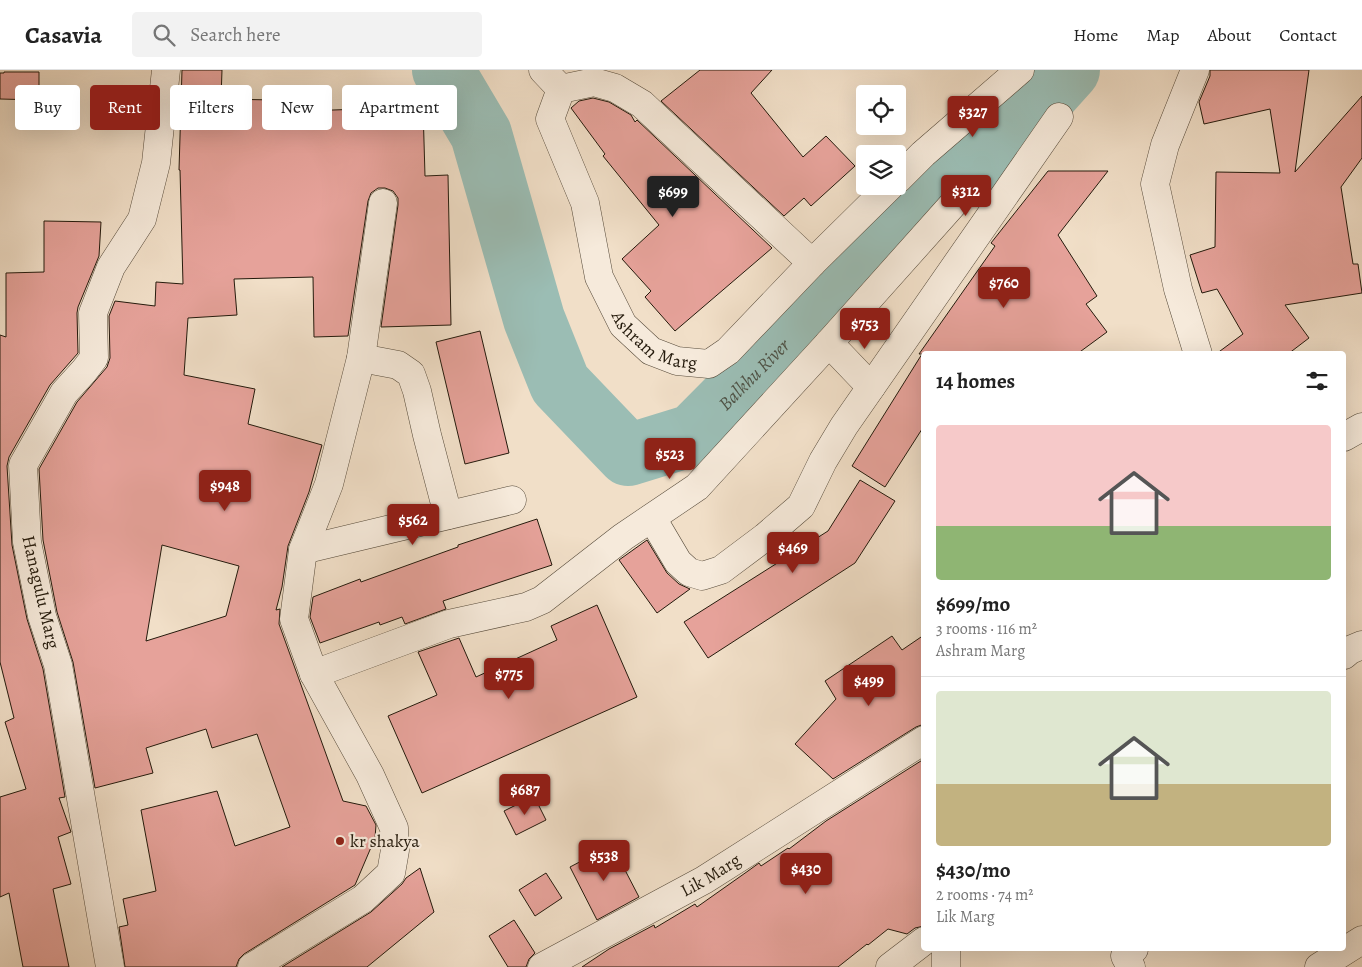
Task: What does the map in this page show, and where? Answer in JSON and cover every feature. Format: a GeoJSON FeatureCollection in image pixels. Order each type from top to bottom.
{"type":"FeatureCollection","features":[{"type":"Feature","properties":{"kind":"street","name":"Hanagulu Marg"},"geometry":{"type":"LineString","coordinates":[[110,967],[58,665],[42,616],[27,542],[23,465],[64,393],[94,358],[93,312],[110,267],[142,219],[156,163],[166,70]]}},
{"type":"Feature","properties":{"kind":"street"},"geometry":{"type":"LineString","coordinates":[[906,171],[1020,70]]}},
{"type":"Feature","properties":{"kind":"street"},"geometry":{"type":"LineString","coordinates":[[1195,70],[1165,145],[1155,184],[1178,289],[1197,351]]}},
{"type":"Feature","properties":{"kind":"street"},"geometry":{"type":"LineString","coordinates":[[552,80],[594,82],[615,88],[642,104],[812,264]]}},
{"type":"Feature","properties":{"kind":"street","name":"Ashram Marg"},"geometry":{"type":"LineString","coordinates":[[552,80],[550,119],[585,203],[599,277],[623,325],[651,351],[677,361],[709,364],[728,351],[881,195]]}},
{"type":"Feature","properties":{"kind":"street"},"geometry":{"type":"LineString","coordinates":[[652,518],[678,562],[689,572],[702,576],[721,570],[765,537],[801,506],[823,461],[844,426],[1059,116]]}},
{"type":"Feature","properties":{"kind":"street"},"geometry":{"type":"LineString","coordinates":[[314,674],[449,624],[526,607],[542,600],[623,537],[697,487],[963,194]]}},
{"type":"Feature","properties":{"kind":"street"},"geometry":{"type":"LineString","coordinates":[[252,967],[363,899],[391,873],[395,850],[394,828],[370,775],[314,674],[294,619],[303,550],[329,484],[361,358],[383,203]]}},
{"type":"Feature","properties":{"kind":"street"},"geometry":{"type":"LineString","coordinates":[[938,222],[969,245]]}},
{"type":"Feature","properties":{"kind":"street"},"geometry":{"type":"LineString","coordinates":[[829,343],[871,387]]}},
{"type":"Feature","properties":{"kind":"street"},"geometry":{"type":"LineString","coordinates":[[361,358],[398,366],[412,374],[448,516]]}},
{"type":"Feature","properties":{"kind":"street"},"geometry":{"type":"LineString","coordinates":[[1346,436],[1362,427]]}},
{"type":"Feature","properties":{"kind":"street"},"geometry":{"type":"LineString","coordinates":[[303,550],[512,500]]}},
{"type":"Feature","properties":{"kind":"street"},"geometry":{"type":"LineString","coordinates":[[1346,653],[1362,646]]}},
{"type":"Feature","properties":{"kind":"street","name":"Lik Marg"},"geometry":{"type":"LineString","coordinates":[[542,967],[704,880],[921,742]]}},
{"type":"Feature","properties":{"kind":"street"},"geometry":{"type":"LineString","coordinates":[[1346,950],[1362,940]]}},
{"type":"Feature","properties":{"kind":"street"},"geometry":{"type":"LineString","coordinates":[[890,967],[921,943]]}},
{"type":"Feature","properties":{"kind":"street"},"geometry":{"type":"LineString","coordinates":[[946,951],[946,967]]}},
{"type":"Feature","properties":{"kind":"street"},"geometry":{"type":"LineString","coordinates":[[1131,951],[1125,956],[1131,967]]}},
{"type":"Feature","properties":{"kind":"street"},"geometry":{"type":"LineString","coordinates":[[1319,967],[1344,951]]}},
{"type":"Feature","properties":{"kind":"building"},"geometry":{"type":"Polygon","coordinates":[[[182,70],[222,70],[221,85],[182,85],[182,70]]]}},
{"type":"Feature","properties":{"kind":"building"},"geometry":{"type":"Polygon","coordinates":[[[700,70],[772,70],[751,93],[803,157],[826,136],[855,166],[811,206],[804,198],[784,216],[661,101],[700,70]]]}},
{"type":"Feature","properties":{"kind":"building"},"geometry":{"type":"Polygon","coordinates":[[[1210,70],[1309,70],[1295,172],[1362,96],[1362,158],[1341,187],[1353,264],[1358,264],[1362,293],[1285,305],[1309,338],[1292,351],[1220,351],[1243,334],[1217,289],[1202,293],[1190,255],[1215,247],[1216,172],[1280,173],[1270,109],[1204,124],[1199,102],[1210,76],[1210,70]]]}},
{"type":"Feature","properties":{"kind":"building"},"geometry":{"type":"Polygon","coordinates":[[[39,72],[39,85],[15,85],[15,99],[0,99],[0,73],[39,72]]]}},
{"type":"Feature","properties":{"kind":"building"},"geometry":{"type":"Polygon","coordinates":[[[593,98],[609,102],[631,115],[635,122],[637,120],[772,248],[675,331],[645,297],[651,291],[622,259],[659,225],[603,156],[605,154],[571,108],[579,101],[593,98]]]}},
{"type":"Feature","properties":{"kind":"building"},"geometry":{"type":"Polygon","coordinates":[[[252,100],[262,100],[262,130],[332,130],[332,110],[342,110],[342,130],[424,130],[425,176],[448,175],[451,325],[381,327],[398,205],[398,198],[393,191],[385,188],[378,188],[371,193],[368,201],[348,336],[314,337],[313,277],[234,279],[237,315],[188,318],[184,375],[255,389],[248,424],[322,445],[309,492],[288,546],[282,587],[276,610],[280,609],[279,624],[343,801],[366,806],[376,825],[375,838],[355,885],[244,954],[239,959],[236,967],[125,967],[119,927],[128,925],[123,899],[156,891],[141,810],[217,791],[235,846],[290,827],[257,734],[212,748],[206,729],[146,748],[153,773],[95,788],[73,662],[57,612],[43,540],[39,469],[77,402],[107,367],[110,358],[109,316],[115,301],[155,306],[156,282],[183,284],[180,130],[252,130],[252,100]],[[162,545],[146,641],[226,616],[239,566],[162,545]]]}},
{"type":"Feature","properties":{"kind":"building"},"geometry":{"type":"Polygon","coordinates":[[[1048,171],[1108,171],[1058,235],[1097,296],[1086,304],[1107,332],[1081,351],[921,351],[995,246],[991,243],[1048,171]]]}},
{"type":"Feature","properties":{"kind":"building"},"geometry":{"type":"Polygon","coordinates":[[[44,221],[101,222],[99,256],[78,307],[78,353],[50,385],[9,457],[7,466],[12,545],[27,619],[43,669],[65,797],[59,798],[71,832],[58,837],[71,884],[53,889],[69,967],[23,967],[9,893],[0,897],[0,797],[26,789],[5,722],[14,718],[0,662],[0,335],[6,337],[6,273],[44,272],[44,221]]]}},
{"type":"Feature","properties":{"kind":"building"},"geometry":{"type":"Polygon","coordinates":[[[480,331],[509,453],[465,464],[436,342],[480,331]]]}},
{"type":"Feature","properties":{"kind":"building"},"geometry":{"type":"Polygon","coordinates":[[[921,356],[921,431],[885,487],[852,466],[921,356]]]}},
{"type":"Feature","properties":{"kind":"building"},"geometry":{"type":"Polygon","coordinates":[[[860,480],[895,501],[855,563],[708,658],[684,622],[828,531],[860,480]]]}},
{"type":"Feature","properties":{"kind":"building"},"geometry":{"type":"Polygon","coordinates":[[[537,519],[552,565],[443,601],[446,609],[405,624],[402,617],[380,625],[379,622],[320,643],[310,617],[313,597],[360,579],[361,582],[458,547],[458,545],[537,519]]]}},
{"type":"Feature","properties":{"kind":"building"},"geometry":{"type":"Polygon","coordinates":[[[647,540],[667,573],[679,584],[690,589],[657,613],[619,560],[647,540]]]}},
{"type":"Feature","properties":{"kind":"building"},"geometry":{"type":"Polygon","coordinates":[[[597,605],[637,697],[422,793],[388,716],[437,695],[418,652],[459,638],[476,677],[557,640],[551,626],[597,605]]]}},
{"type":"Feature","properties":{"kind":"building"},"geometry":{"type":"Polygon","coordinates":[[[892,636],[902,650],[921,637],[921,725],[833,779],[795,744],[836,699],[825,681],[892,636]]]}},
{"type":"Feature","properties":{"kind":"building"},"geometry":{"type":"Polygon","coordinates":[[[921,761],[921,927],[915,928],[907,934],[888,929],[838,967],[582,967],[609,949],[654,925],[655,928],[695,904],[697,907],[759,863],[761,866],[789,849],[826,821],[921,761]]]}},
{"type":"Feature","properties":{"kind":"building"},"geometry":{"type":"Polygon","coordinates":[[[534,796],[546,820],[516,835],[504,811],[534,796]]]}},
{"type":"Feature","properties":{"kind":"building"},"geometry":{"type":"Polygon","coordinates":[[[612,845],[639,897],[597,920],[570,867],[612,845]]]}},
{"type":"Feature","properties":{"kind":"building"},"geometry":{"type":"Polygon","coordinates":[[[420,868],[434,912],[367,967],[282,967],[371,912],[402,884],[406,878],[420,868]]]}},
{"type":"Feature","properties":{"kind":"building"},"geometry":{"type":"Polygon","coordinates":[[[546,873],[562,898],[535,916],[519,890],[546,873]]]}},
{"type":"Feature","properties":{"kind":"building"},"geometry":{"type":"Polygon","coordinates":[[[514,920],[535,953],[529,959],[526,967],[508,967],[489,936],[514,920]]]}},
{"type":"Feature","properties":{"kind":"waterway","name":"Balkhu River"},"geometry":{"type":"LineString","coordinates":[[443,70],[481,134],[534,319],[560,384],[628,455],[693,435],[841,286],[928,203],[1025,119],[1069,70]]}},
{"type":"Feature","properties":{"kind":"place","name":"kr shakya"},"geometry":{"type":"Point","coordinates":[340,841]}}]}
